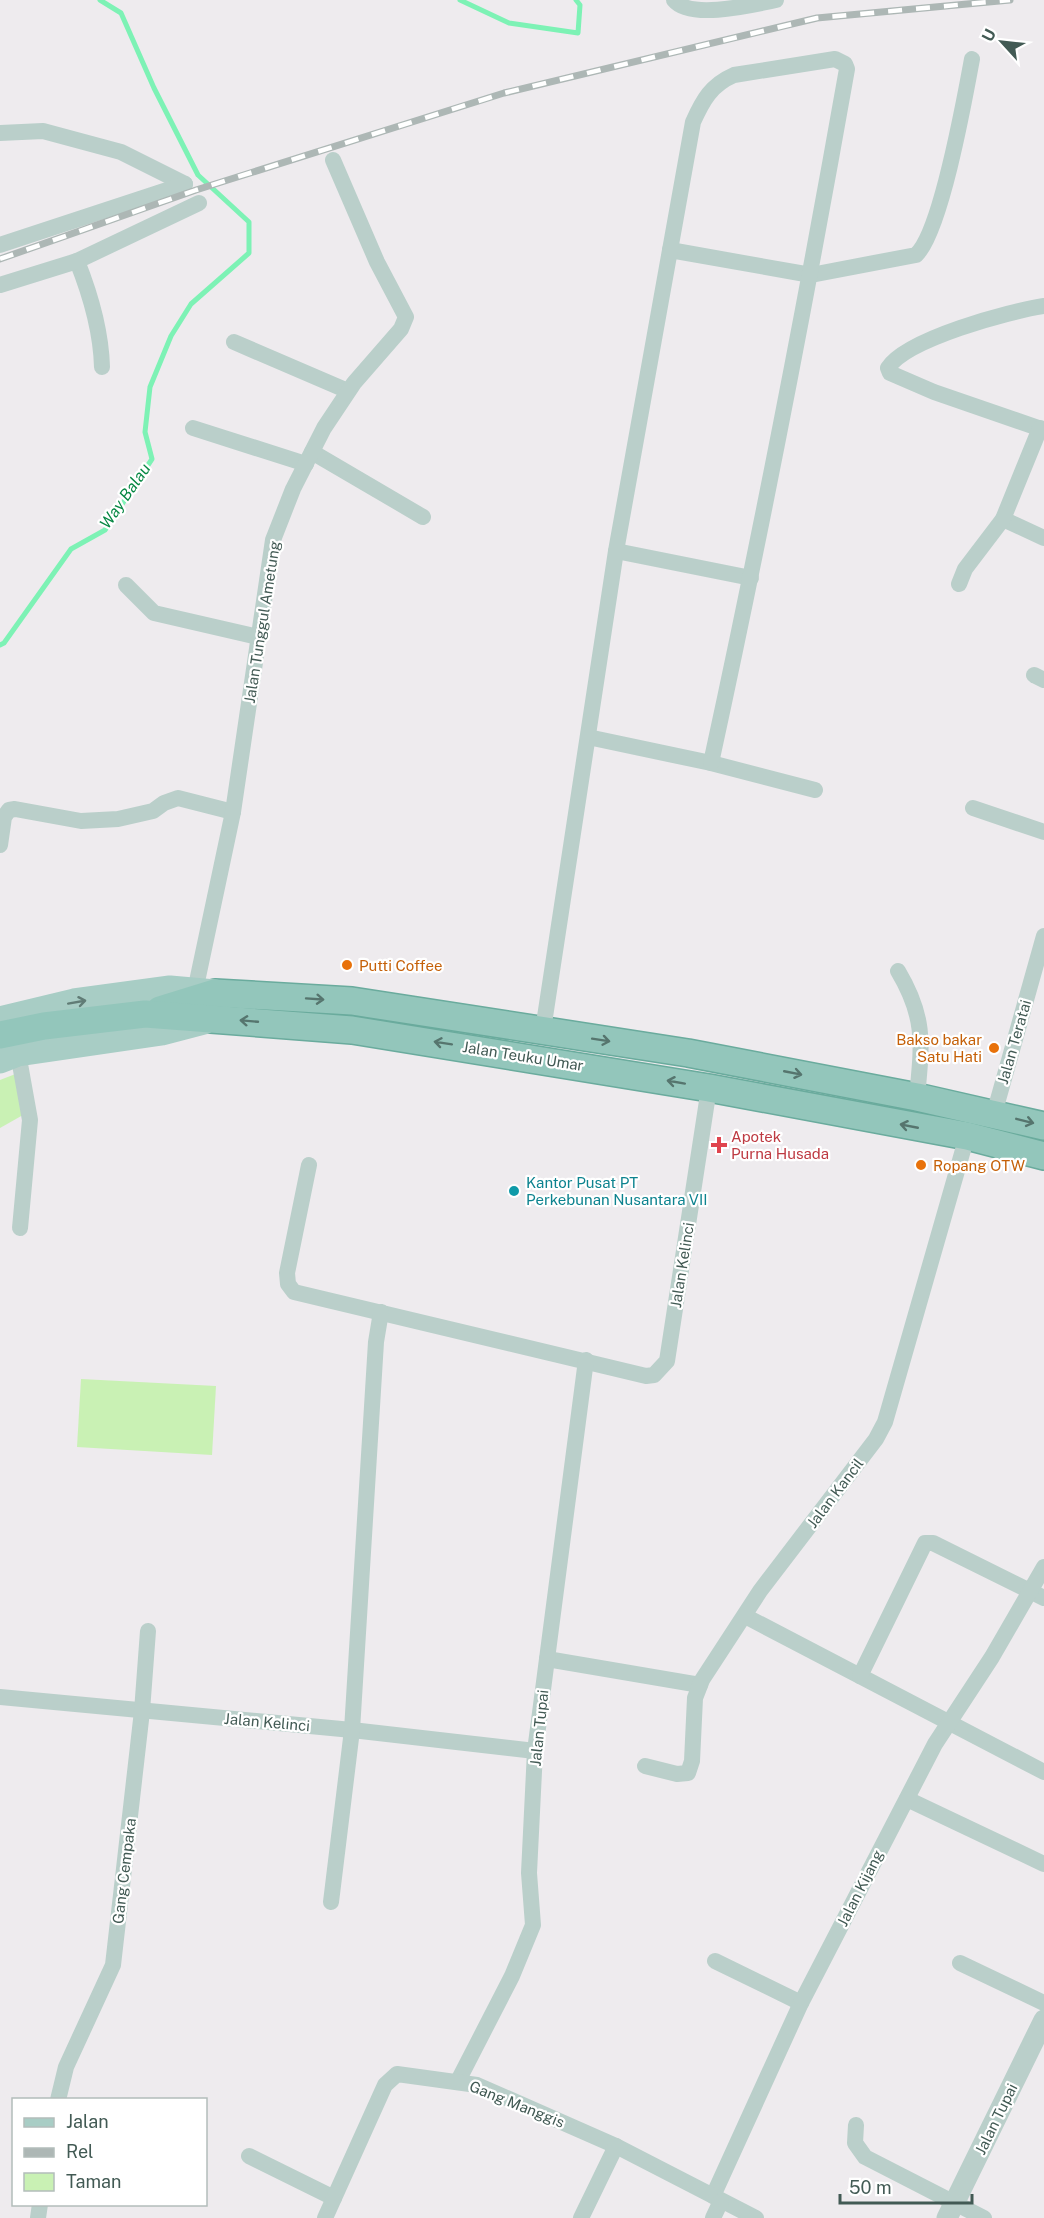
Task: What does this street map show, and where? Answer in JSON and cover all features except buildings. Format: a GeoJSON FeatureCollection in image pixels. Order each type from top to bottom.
{"type":"FeatureCollection","features":[{"type":"Feature","properties":{"kind":"highway","name":"Jalan Teuku Umar"},"geometry":{"type":"LineString","coordinates":[[200,1004],[352,1001],[688,1053],[917,1097],[1044,1126]]}},
{"type":"Feature","properties":{"kind":"highway","name":"Jalan Teuku Umar"},"geometry":{"type":"LineString","coordinates":[[200,1004],[709,1088],[967,1137],[1044,1155]]}},
{"type":"Feature","properties":{"kind":"highway"},"geometry":{"type":"LineString","coordinates":[[6,1050],[44,1026],[145,1014],[200,1004]]}},
{"type":"Feature","properties":{"kind":"main road","name":"Jalan Teuku Umar"},"geometry":{"type":"LineString","coordinates":[[0,1020],[74,1002],[170,989],[200,1004],[162,1032],[6,1050]]}},
{"type":"Feature","properties":{"kind":"street"},"geometry":{"type":"LineString","coordinates":[[674,0],[686,9],[731,8],[776,0]]}},
{"type":"Feature","properties":{"kind":"street"},"geometry":{"type":"LineString","coordinates":[[543,1030],[616,551],[693,122],[705,96],[719,82],[734,75],[835,59],[845,64],[847,69],[811,275],[751,579],[711,763]]}},
{"type":"Feature","properties":{"kind":"street"},"geometry":{"type":"LineString","coordinates":[[670,250],[811,275],[909,258],[922,249],[953,154],[972,59]]}},
{"type":"Feature","properties":{"kind":"street"},"geometry":{"type":"LineString","coordinates":[[0,133],[43,132],[121,152],[185,184],[0,245]]}},
{"type":"Feature","properties":{"kind":"street","name":"Jalan Tunggul Ametung"},"geometry":{"type":"LineString","coordinates":[[200,1004],[233,812],[273,540],[309,458],[348,392],[401,329],[406,317],[376,262],[333,159]]}},
{"type":"Feature","properties":{"kind":"street"},"geometry":{"type":"LineString","coordinates":[[0,285],[77,261],[199,203]]}},
{"type":"Feature","properties":{"kind":"street"},"geometry":{"type":"LineString","coordinates":[[77,261],[91,297],[101,342],[102,367]]}},
{"type":"Feature","properties":{"kind":"street"},"geometry":{"type":"LineString","coordinates":[[959,584],[965,569],[1003,519],[1042,429],[934,392],[890,373],[888,368],[892,362],[921,345],[960,328],[989,318],[1044,306]]}},
{"type":"Feature","properties":{"kind":"street"},"geometry":{"type":"LineString","coordinates":[[234,342],[348,392]]}},
{"type":"Feature","properties":{"kind":"street"},"geometry":{"type":"LineString","coordinates":[[193,428],[309,458],[423,517]]}},
{"type":"Feature","properties":{"kind":"street"},"geometry":{"type":"LineString","coordinates":[[1003,519],[1044,538]]}},
{"type":"Feature","properties":{"kind":"street"},"geometry":{"type":"LineString","coordinates":[[616,551],[751,579]]}},
{"type":"Feature","properties":{"kind":"street"},"geometry":{"type":"LineString","coordinates":[[126,585],[154,613],[258,637]]}},
{"type":"Feature","properties":{"kind":"street"},"geometry":{"type":"LineString","coordinates":[[588,737],[711,763],[741,773],[815,790]]}},
{"type":"Feature","properties":{"kind":"street"},"geometry":{"type":"LineString","coordinates":[[0,845],[2,824],[9,810],[15,809],[81,821],[118,819],[153,811],[164,803],[178,798],[233,812]]}},
{"type":"Feature","properties":{"kind":"street"},"geometry":{"type":"LineString","coordinates":[[973,808],[1044,832]]}},
{"type":"Feature","properties":{"kind":"street","name":"Jalan Teratai"},"geometry":{"type":"LineString","coordinates":[[994,1114],[1044,936]]}},
{"type":"Feature","properties":{"kind":"street"},"geometry":{"type":"LineString","coordinates":[[898,971],[914,998],[919,1018],[921,1057],[917,1097]]}},
{"type":"Feature","properties":{"kind":"street"},"geometry":{"type":"LineString","coordinates":[[6,1050],[30,1120],[20,1228]]}},
{"type":"Feature","properties":{"kind":"street","name":"Jalan Kelinci"},"geometry":{"type":"LineString","coordinates":[[586,1359],[646,1376],[654,1375],[661,1370],[669,1351],[709,1088]]}},
{"type":"Feature","properties":{"kind":"street","name":"Jalan Kancil"},"geometry":{"type":"LineString","coordinates":[[700,1685],[760,1591],[876,1438],[885,1422],[967,1137]]}},
{"type":"Feature","properties":{"kind":"street"},"geometry":{"type":"LineString","coordinates":[[309,1165],[287,1273],[288,1284],[294,1292],[307,1297],[586,1359]]}},
{"type":"Feature","properties":{"kind":"street"},"geometry":{"type":"LineString","coordinates":[[331,1902],[352,1730],[376,1342],[381,1312]]}},
{"type":"Feature","properties":{"kind":"street","name":"Jalan Tupai"},"geometry":{"type":"LineString","coordinates":[[458,2081],[507,1986],[532,1925],[529,1874],[535,1752],[586,1359]]}},
{"type":"Feature","properties":{"kind":"street"},"geometry":{"type":"LineString","coordinates":[[860,1676],[923,1545],[928,1542],[1037,1595]]}},
{"type":"Feature","properties":{"kind":"street","name":"Jalan Kijang"},"geometry":{"type":"LineString","coordinates":[[712,2218],[717,2198],[801,2003],[935,1744],[1037,1595],[1044,1567]]}},
{"type":"Feature","properties":{"kind":"street"},"geometry":{"type":"LineString","coordinates":[[745,1616],[1044,1772]]}},
{"type":"Feature","properties":{"kind":"street","name":"Gang Cempaka"},"geometry":{"type":"LineString","coordinates":[[58,2098],[66,2067],[113,1965],[142,1711],[148,1631]]}},
{"type":"Feature","properties":{"kind":"street"},"geometry":{"type":"LineString","coordinates":[[547,1659],[700,1685],[695,1698],[692,1761],[688,1773],[677,1774],[645,1766]]}},
{"type":"Feature","properties":{"kind":"street","name":"Jalan Kelinci"},"geometry":{"type":"LineString","coordinates":[[0,1697],[352,1730],[535,1752]]}},
{"type":"Feature","properties":{"kind":"street"},"geometry":{"type":"LineString","coordinates":[[907,1799],[1044,1864]]}},
{"type":"Feature","properties":{"kind":"street"},"geometry":{"type":"LineString","coordinates":[[715,1961],[801,2003]]}},
{"type":"Feature","properties":{"kind":"street"},"geometry":{"type":"LineString","coordinates":[[960,1963],[1044,2003]]}},
{"type":"Feature","properties":{"kind":"street","name":"Jalan Tupai"},"geometry":{"type":"LineString","coordinates":[[951,2211],[1044,2020]]}},
{"type":"Feature","properties":{"kind":"street","name":"Gang Manggis"},"geometry":{"type":"LineString","coordinates":[[325,2218],[389,2079],[397,2074],[477,2085],[616,2146],[756,2218]]}},
{"type":"Feature","properties":{"kind":"street"},"geometry":{"type":"LineString","coordinates":[[856,2125],[855,2143],[865,2157],[951,2211],[984,2218]]}},
{"type":"Feature","properties":{"kind":"street"},"geometry":{"type":"LineString","coordinates":[[581,2218],[616,2146]]}},
{"type":"Feature","properties":{"kind":"street"},"geometry":{"type":"LineString","coordinates":[[249,2156],[334,2198]]}},
{"type":"Feature","properties":{"kind":"green space"},"geometry":{"type":"Polygon","coordinates":[[[18,1073],[23,1115],[0,1128],[0,1080],[18,1073]]]}},
{"type":"Feature","properties":{"kind":"green space"},"geometry":{"type":"Polygon","coordinates":[[[81,1379],[216,1386],[212,1455],[77,1447],[81,1379]]]}},
{"type":"Feature","properties":{"kind":"waterway","name":"Way Balau"},"geometry":{"type":"LineString","coordinates":[[0,645],[4,643],[71,549],[105,530],[152,459],[145,432],[150,387],[171,336],[191,304],[249,253],[249,222],[198,175],[154,88],[121,13],[100,0]]}},
{"type":"Feature","properties":{"kind":"waterway","name":"Way Balau"},"geometry":{"type":"LineString","coordinates":[[460,0],[509,23],[578,33],[580,5],[576,0]]}},
{"type":"Feature","properties":{"kind":"railway"},"geometry":{"type":"LineString","coordinates":[[0,259],[196,190],[504,93],[817,18],[1010,0]]}},
{"type":"Feature","properties":{"kind":"place","name":"Putti Coffee"},"geometry":{"type":"Point","coordinates":[347,965]}},
{"type":"Feature","properties":{"kind":"place","name":"Bakso bakar Satu Hati"},"geometry":{"type":"Point","coordinates":[994,1048]}},
{"type":"Feature","properties":{"kind":"place","name":"Apotek Purna Husada"},"geometry":{"type":"Point","coordinates":[719,1145]}},
{"type":"Feature","properties":{"kind":"place","name":"Ropang OTW"},"geometry":{"type":"Point","coordinates":[921,1165]}},
{"type":"Feature","properties":{"kind":"place","name":"Kantor Pusat PT Perkebunan Nusantara VII"},"geometry":{"type":"Point","coordinates":[514,1191]}}]}
